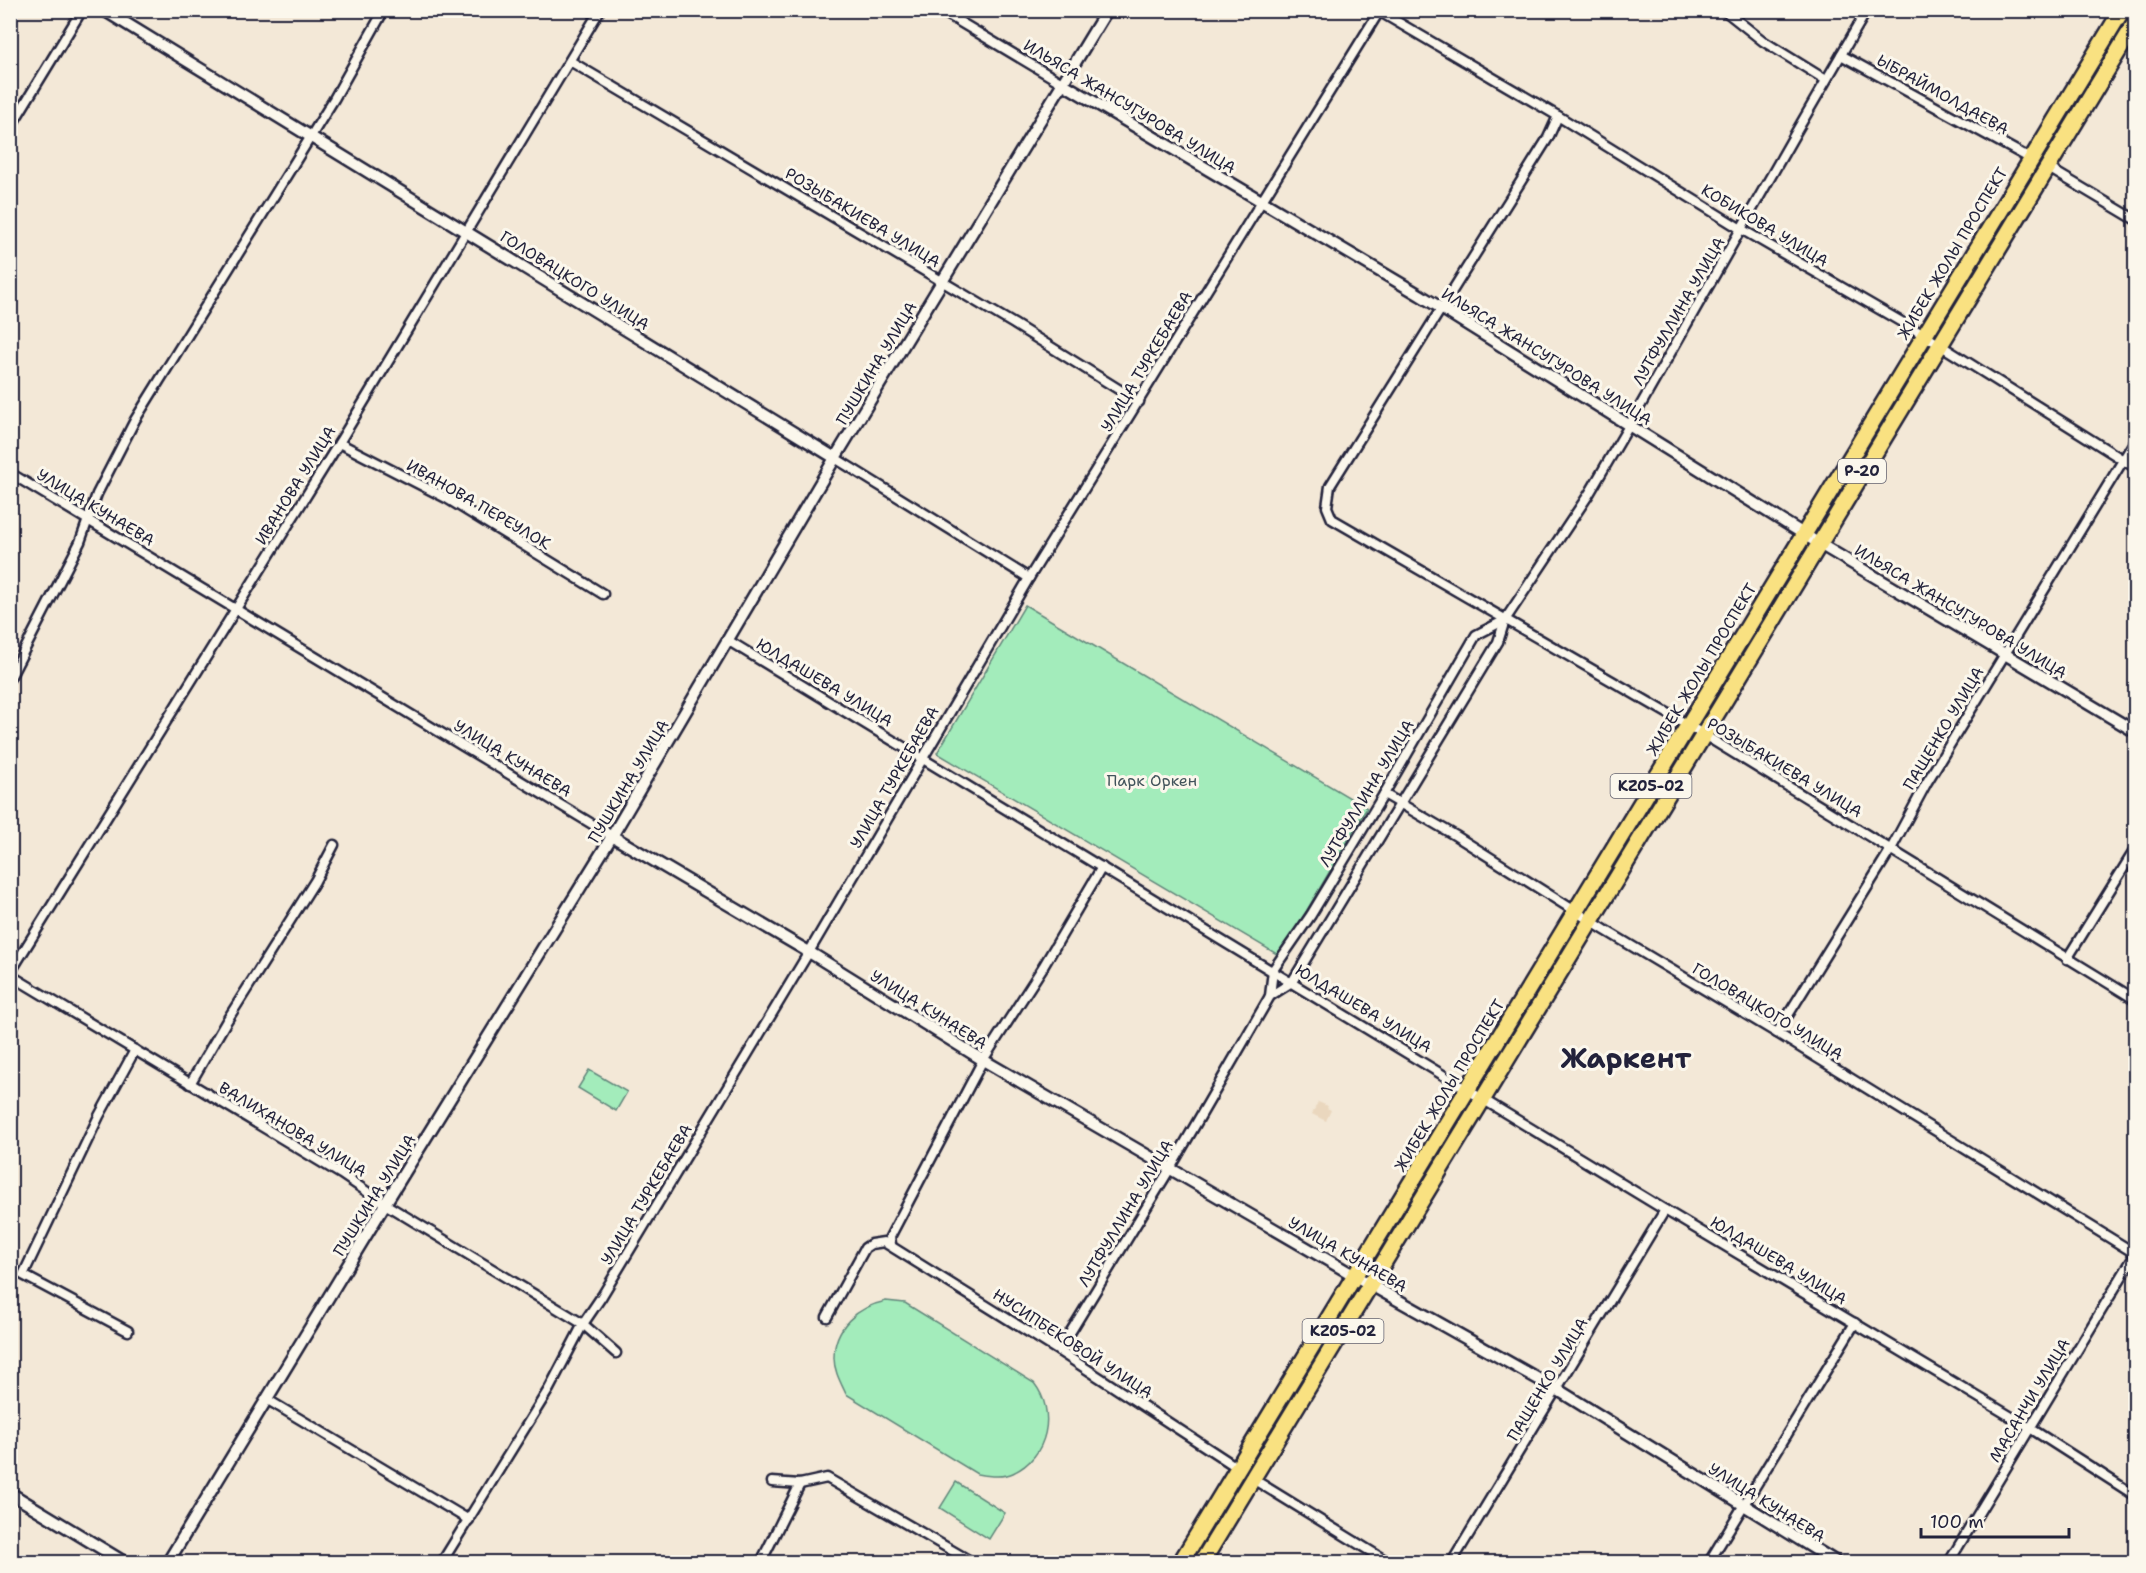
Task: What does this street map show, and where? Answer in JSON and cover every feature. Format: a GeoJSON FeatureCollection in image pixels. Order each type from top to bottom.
{"type":"FeatureCollection","features":[{"type":"Feature","properties":{"kind":"highway","name":"ЖИБЕК ЖОЛЫ ПРОСПЕКТ"},"geometry":{"type":"LineString","coordinates":[[1181,1563],[2122,10]]}},
{"type":"Feature","properties":{"kind":"highway","name":"Р-20"},"geometry":{"type":"LineString","coordinates":[[1591,921],[1818,543],[2136,22]]}},
{"type":"Feature","properties":{"kind":"highway","name":"KZ05-02"},"geometry":{"type":"LineString","coordinates":[[1202,1563],[1591,921]]}},
{"type":"Feature","properties":{"kind":"main road","name":"ГОЛОВАЦКОГО УЛИЦА"},"geometry":{"type":"LineString","coordinates":[[104,10],[836,458]]}},
{"type":"Feature","properties":{"kind":"main road","name":"ПУШКИНА УЛИЦА"},"geometry":{"type":"LineString","coordinates":[[168,1563],[385,1204],[612,836],[942,281],[1107,10]]}},
{"type":"Feature","properties":{"kind":"main road","name":"ИЛЬЯСА ЖАНСУГУРОВА УЛИЦА"},"geometry":{"type":"LineString","coordinates":[[1062,83],[1440,308],[1630,424],[1803,534],[2136,732]]}},
{"type":"Feature","properties":{"kind":"main road","name":"УЛИЦА КУНАЕВА"},"geometry":{"type":"LineString","coordinates":[[612,836],[984,1060],[1355,1276],[1558,1390],[1836,1563]]}},
{"type":"Feature","properties":{"kind":"main road"},"geometry":{"type":"LineString","coordinates":[[10,1493],[124,1563]]}},
{"type":"Feature","properties":{"kind":"street"},"geometry":{"type":"LineString","coordinates":[[10,128],[82,10]]}},
{"type":"Feature","properties":{"kind":"street"},"geometry":{"type":"LineString","coordinates":[[10,678],[39,626],[80,542],[97,494],[135,420],[334,99],[384,10]]}},
{"type":"Feature","properties":{"kind":"street","name":"ИВАНОВА УЛИЦА"},"geometry":{"type":"LineString","coordinates":[[10,974],[339,443],[600,10]]}},
{"type":"Feature","properties":{"kind":"street","name":"ИЛЬЯСА ЖАНСУГУРОВА УЛИЦА"},"geometry":{"type":"LineString","coordinates":[[940,10],[1062,83]]}},
{"type":"Feature","properties":{"kind":"street"},"geometry":{"type":"LineString","coordinates":[[1724,10],[1763,41],[1826,80]]}},
{"type":"Feature","properties":{"kind":"street","name":"ЛУТФУЛЛИНА УЛИЦА"},"geometry":{"type":"LineString","coordinates":[[1270,996],[1292,982],[1498,642],[1505,620],[1589,494],[1867,10]]}},
{"type":"Feature","properties":{"kind":"street","name":"КОБИКОВА УЛИЦА"},"geometry":{"type":"LineString","coordinates":[[1379,11],[1558,116],[1741,229],[1924,334],[2136,468]]}},
{"type":"Feature","properties":{"kind":"street","name":"УЛИЦА ТУРКЕБАЕВА"},"geometry":{"type":"LineString","coordinates":[[442,1563],[549,1389],[583,1324],[808,952],[1029,578],[1379,11]]}},
{"type":"Feature","properties":{"kind":"street","name":"ЫБРАЙМОЛДАЕВА"},"geometry":{"type":"LineString","coordinates":[[1841,55],[2031,159]]}},
{"type":"Feature","properties":{"kind":"street","name":"РОЗЫБАКИЕВА УЛИЦА"},"geometry":{"type":"LineString","coordinates":[[570,61],[942,281],[1139,402]]}},
{"type":"Feature","properties":{"kind":"street"},"geometry":{"type":"LineString","coordinates":[[1440,308],[1548,138],[1558,116]]}},
{"type":"Feature","properties":{"kind":"street"},"geometry":{"type":"LineString","coordinates":[[2047,167],[2136,220]]}},
{"type":"Feature","properties":{"kind":"street","name":"РОЗЫБАКИЕВА УЛИЦА"},"geometry":{"type":"LineString","coordinates":[[1440,308],[1330,486],[1327,507],[1332,519],[1688,725],[2136,1000]]}},
{"type":"Feature","properties":{"kind":"street","name":"ПАЩЕНКО УЛИЦА"},"geometry":{"type":"LineString","coordinates":[[1777,1033],[1891,849],[1927,782],[2121,460],[2136,439]]}},
{"type":"Feature","properties":{"kind":"street","name":"ИВАНОВА ПЕРЕУЛОК"},"geometry":{"type":"LineString","coordinates":[[339,443],[448,499],[603,594]]}},
{"type":"Feature","properties":{"kind":"street","name":"ГОЛОВАЦКОГО УЛИЦА"},"geometry":{"type":"LineString","coordinates":[[836,458],[1029,578]]}},
{"type":"Feature","properties":{"kind":"street","name":"УЛИЦА КУНАЕВА"},"geometry":{"type":"LineString","coordinates":[[10,473],[612,836]]}},
{"type":"Feature","properties":{"kind":"street","name":"ЛУТФУЛЛИНА УЛИЦА"},"geometry":{"type":"LineString","coordinates":[[1059,1352],[1171,1167],[1270,996],[1274,970],[1311,915],[1384,794],[1476,635],[1505,620]]}},
{"type":"Feature","properties":{"kind":"street","name":"ЮЛДАШЕВА УЛИЦА"},"geometry":{"type":"LineString","coordinates":[[729,641],[1274,970],[1665,1210],[2030,1428],[2136,1496]]}},
{"type":"Feature","properties":{"kind":"street","name":"ГОЛОВАЦКОГО УЛИЦА"},"geometry":{"type":"LineString","coordinates":[[1384,794],[2135,1254]]}},
{"type":"Feature","properties":{"kind":"street"},"geometry":{"type":"LineString","coordinates":[[190,1084],[226,1022],[315,881],[334,845]]}},
{"type":"Feature","properties":{"kind":"street"},"geometry":{"type":"LineString","coordinates":[[2067,959],[2136,848]]}},
{"type":"Feature","properties":{"kind":"street"},"geometry":{"type":"LineString","coordinates":[[828,1317],[865,1248],[871,1244],[888,1241],[984,1060],[1043,967],[1102,867]]}},
{"type":"Feature","properties":{"kind":"street","name":"ВАЛИХАНОВА УЛИЦА"},"geometry":{"type":"LineString","coordinates":[[10,974],[583,1324],[616,1353]]}},
{"type":"Feature","properties":{"kind":"street"},"geometry":{"type":"LineString","coordinates":[[128,1331],[23,1275],[99,1116],[135,1050]]}},
{"type":"Feature","properties":{"kind":"street","name":"ПАЩЕНКО УЛИЦА"},"geometry":{"type":"LineString","coordinates":[[1452,1563],[1665,1210]]}},
{"type":"Feature","properties":{"kind":"street","name":"НУСИПБЕКОВОЙ УЛИЦА"},"geometry":{"type":"LineString","coordinates":[[888,1241],[1238,1468]]}},
{"type":"Feature","properties":{"kind":"street","name":"МАСАНЧИ УЛИЦА"},"geometry":{"type":"LineString","coordinates":[[1948,1563],[2135,1254]]}},
{"type":"Feature","properties":{"kind":"street"},"geometry":{"type":"LineString","coordinates":[[1709,1563],[1855,1323]]}},
{"type":"Feature","properties":{"kind":"street"},"geometry":{"type":"LineString","coordinates":[[268,1400],[469,1520]]}},
{"type":"Feature","properties":{"kind":"street"},"geometry":{"type":"LineString","coordinates":[[772,1482],[800,1484],[827,1478],[972,1563]]}},
{"type":"Feature","properties":{"kind":"street"},"geometry":{"type":"LineString","coordinates":[[1253,1479],[1388,1563]]}},
{"type":"Feature","properties":{"kind":"street"},"geometry":{"type":"LineString","coordinates":[[761,1563],[800,1484]]}},
{"type":"Feature","properties":{"kind":"shaded area"},"geometry":{"type":"Polygon","coordinates":[[[1318,1102],[1328,1106],[1327,1108],[1331,1110],[1326,1121],[1312,1114],[1318,1102]]]}},
{"type":"Feature","properties":{"kind":"green space","name":"Парк Оркен"},"geometry":{"type":"Polygon","coordinates":[[[1025,605],[1367,808],[1280,956],[937,753],[1025,605]]]}},
{"type":"Feature","properties":{"kind":"green space"},"geometry":{"type":"Polygon","coordinates":[[[589,1070],[627,1092],[616,1111],[578,1088],[589,1070]]]}},
{"type":"Feature","properties":{"kind":"green space"},"geometry":{"type":"Polygon","coordinates":[[[886,1301],[905,1303],[1034,1383],[1041,1395],[1047,1420],[1041,1445],[1025,1466],[1005,1476],[977,1474],[846,1394],[834,1363],[838,1337],[849,1320],[857,1313],[886,1301]]]}},
{"type":"Feature","properties":{"kind":"green space"},"geometry":{"type":"Polygon","coordinates":[[[956,1482],[1005,1513],[989,1539],[940,1508],[956,1482]]]}},
{"type":"Feature","properties":{"kind":"district","name":"Жаркент"},"geometry":{"type":"Point","coordinates":[1626,1058]}}]}
